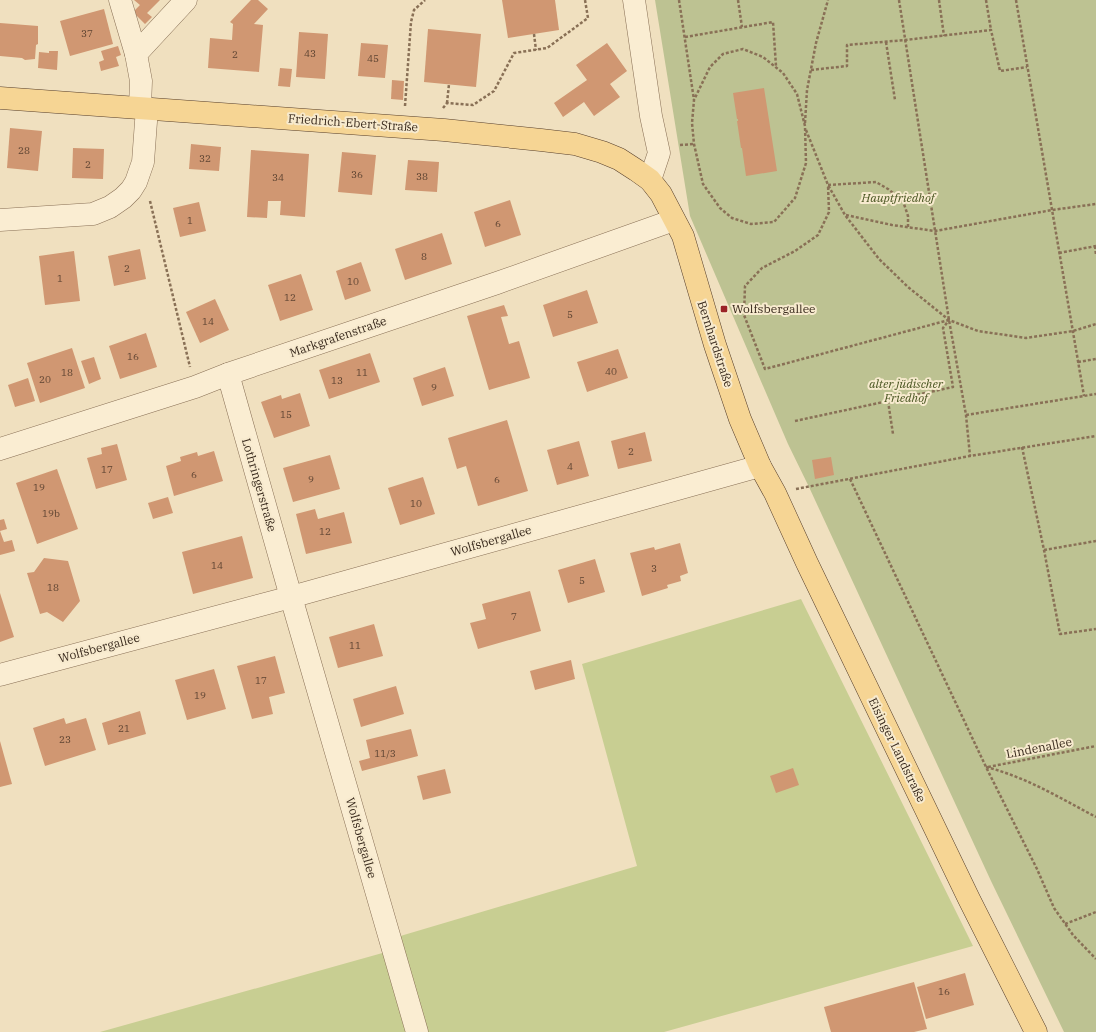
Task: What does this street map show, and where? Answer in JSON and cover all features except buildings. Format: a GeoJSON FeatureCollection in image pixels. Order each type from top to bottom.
{"type":"FeatureCollection","features":[{"type":"Feature","properties":{"kind":"main road","name":"Friedrich-Ebert-Straße"},"geometry":{"type":"LineString","coordinates":[[0,98],[143,107],[404,127],[575,144],[619,159],[650,180],[661,194],[674,220]]}},
{"type":"Feature","properties":{"kind":"main road","name":"Bernhardstraße"},"geometry":{"type":"LineString","coordinates":[[674,220],[683,236],[717,353],[740,419],[760,466]]}},
{"type":"Feature","properties":{"kind":"main road","name":"Eisinger Landstraße"},"geometry":{"type":"LineString","coordinates":[[760,466],[776,493],[806,563],[966,892],[1036,1032]]}},
{"type":"Feature","properties":{"kind":"street"},"geometry":{"type":"LineString","coordinates":[[0,220],[93,214],[110,207],[123,198],[136,182],[143,162],[143,107],[141,81],[136,54],[120,0]]}},
{"type":"Feature","properties":{"kind":"street"},"geometry":{"type":"LineString","coordinates":[[136,54],[186,0]]}},
{"type":"Feature","properties":{"kind":"street"},"geometry":{"type":"LineString","coordinates":[[634,0],[651,116],[659,153],[650,180]]}},
{"type":"Feature","properties":{"kind":"street","name":"Markgrafenstraße"},"geometry":{"type":"LineString","coordinates":[[0,449],[195,386],[497,283],[674,220]]}},
{"type":"Feature","properties":{"kind":"street","name":"Lothringerstraße"},"geometry":{"type":"LineString","coordinates":[[228,374],[291,597]]}},
{"type":"Feature","properties":{"kind":"street","name":"Wolfsbergallee"},"geometry":{"type":"LineString","coordinates":[[0,675],[291,597],[760,466]]}},
{"type":"Feature","properties":{"kind":"street","name":"Wolfsbergallee"},"geometry":{"type":"LineString","coordinates":[[291,597],[417,1032]]}},
{"type":"Feature","properties":{"kind":"path"},"geometry":{"type":"LineString","coordinates":[[404,127],[411,22],[414,10],[425,0]]}},
{"type":"Feature","properties":{"kind":"path"},"geometry":{"type":"LineString","coordinates":[[447,103],[473,105],[494,91],[514,53],[548,48],[588,18],[585,0]]}},
{"type":"Feature","properties":{"kind":"path"},"geometry":{"type":"LineString","coordinates":[[679,0],[694,100],[692,123],[694,144],[703,184],[720,208],[732,218],[751,224],[774,222],[795,198],[806,163],[806,90],[816,43],[828,0]]}},
{"type":"Feature","properties":{"kind":"path"},"geometry":{"type":"LineString","coordinates":[[738,0],[742,27]]}},
{"type":"Feature","properties":{"kind":"path"},"geometry":{"type":"LineString","coordinates":[[899,0],[949,320],[966,415],[970,456]]}},
{"type":"Feature","properties":{"kind":"path"},"geometry":{"type":"LineString","coordinates":[[939,0],[944,36]]}},
{"type":"Feature","properties":{"kind":"path"},"geometry":{"type":"LineString","coordinates":[[986,0],[1000,70],[1028,67]]}},
{"type":"Feature","properties":{"kind":"path"},"geometry":{"type":"LineString","coordinates":[[1016,0],[1084,396]]}},
{"type":"Feature","properties":{"kind":"path"},"geometry":{"type":"LineString","coordinates":[[685,37],[773,22],[776,67]]}},
{"type":"Feature","properties":{"kind":"path"},"geometry":{"type":"LineString","coordinates":[[811,70],[847,66],[847,45],[991,30]]}},
{"type":"Feature","properties":{"kind":"path"},"geometry":{"type":"LineString","coordinates":[[534,34],[536,50]]}},
{"type":"Feature","properties":{"kind":"path"},"geometry":{"type":"LineString","coordinates":[[886,42],[895,100]]}},
{"type":"Feature","properties":{"kind":"path"},"geometry":{"type":"LineString","coordinates":[[694,100],[710,66],[724,54],[743,49],[764,56],[783,73],[796,94],[805,126],[828,185],[845,215],[879,259],[908,287],[949,320],[978,331],[1026,338],[1072,331],[1096,324]]}},
{"type":"Feature","properties":{"kind":"path"},"geometry":{"type":"LineString","coordinates":[[440,111],[447,103],[449,84]]}},
{"type":"Feature","properties":{"kind":"path"},"geometry":{"type":"LineString","coordinates":[[136,182],[148,195],[195,386]]}},
{"type":"Feature","properties":{"kind":"path"},"geometry":{"type":"LineString","coordinates":[[828,185],[876,182],[903,201],[908,216],[908,227]]}},
{"type":"Feature","properties":{"kind":"path"},"geometry":{"type":"LineString","coordinates":[[828,185],[829,212],[818,235],[795,251],[762,268],[745,286],[744,315],[765,369],[949,320]]}},
{"type":"Feature","properties":{"kind":"path"},"geometry":{"type":"LineString","coordinates":[[845,215],[935,231],[1052,210],[1096,204]]}},
{"type":"Feature","properties":{"kind":"path"},"geometry":{"type":"LineString","coordinates":[[1059,253],[1095,246],[1096,255]]}},
{"type":"Feature","properties":{"kind":"path"},"geometry":{"type":"LineString","coordinates":[[795,421],[953,386],[943,328],[949,320]]}},
{"type":"Feature","properties":{"kind":"path"},"geometry":{"type":"LineString","coordinates":[[1078,362],[1096,359]]}},
{"type":"Feature","properties":{"kind":"path"},"geometry":{"type":"LineString","coordinates":[[966,415],[1096,394]]}},
{"type":"Feature","properties":{"kind":"path"},"geometry":{"type":"LineString","coordinates":[[888,401],[893,434]]}},
{"type":"Feature","properties":{"kind":"path"},"geometry":{"type":"LineString","coordinates":[[776,493],[970,456],[1096,436]]}},
{"type":"Feature","properties":{"kind":"path"},"geometry":{"type":"LineString","coordinates":[[1022,447],[1060,634],[1096,628]]}},
{"type":"Feature","properties":{"kind":"path"},"geometry":{"type":"LineString","coordinates":[[850,479],[986,767],[1037,869],[1054,908],[1073,935],[1096,958]]}},
{"type":"Feature","properties":{"kind":"path"},"geometry":{"type":"LineString","coordinates":[[1044,550],[1096,541]]}},
{"type":"Feature","properties":{"kind":"path","name":"Lindenallee"},"geometry":{"type":"LineString","coordinates":[[986,767],[1096,746]]}},
{"type":"Feature","properties":{"kind":"path"},"geometry":{"type":"LineString","coordinates":[[986,767],[1005,772],[1030,782],[1096,817]]}},
{"type":"Feature","properties":{"kind":"path"},"geometry":{"type":"LineString","coordinates":[[1065,924],[1096,912]]}},
{"type":"Feature","properties":{"kind":"green space","name":"Hauptfriedhof"},"geometry":{"type":"Polygon","coordinates":[[[655,0],[1096,0],[1096,1032],[1064,1032],[991,881],[788,444],[690,216],[655,0]]]}},
{"type":"Feature","properties":{"kind":"green space"},"geometry":{"type":"Polygon","coordinates":[[[801,599],[973,946],[664,1032],[425,1032],[397,937],[637,866],[582,664],[801,599]]]}},
{"type":"Feature","properties":{"kind":"green space"},"geometry":{"type":"Polygon","coordinates":[[[386,952],[409,1032],[100,1032],[386,952]]]}},
{"type":"Feature","properties":{"kind":"place","name":"Wolfsbergallee"},"geometry":{"type":"Point","coordinates":[724,309]}},
{"type":"Feature","properties":{"kind":"park label","name":"alter jüdischer Friedhof"},"geometry":{"type":"Point","coordinates":[906,391]}}]}
